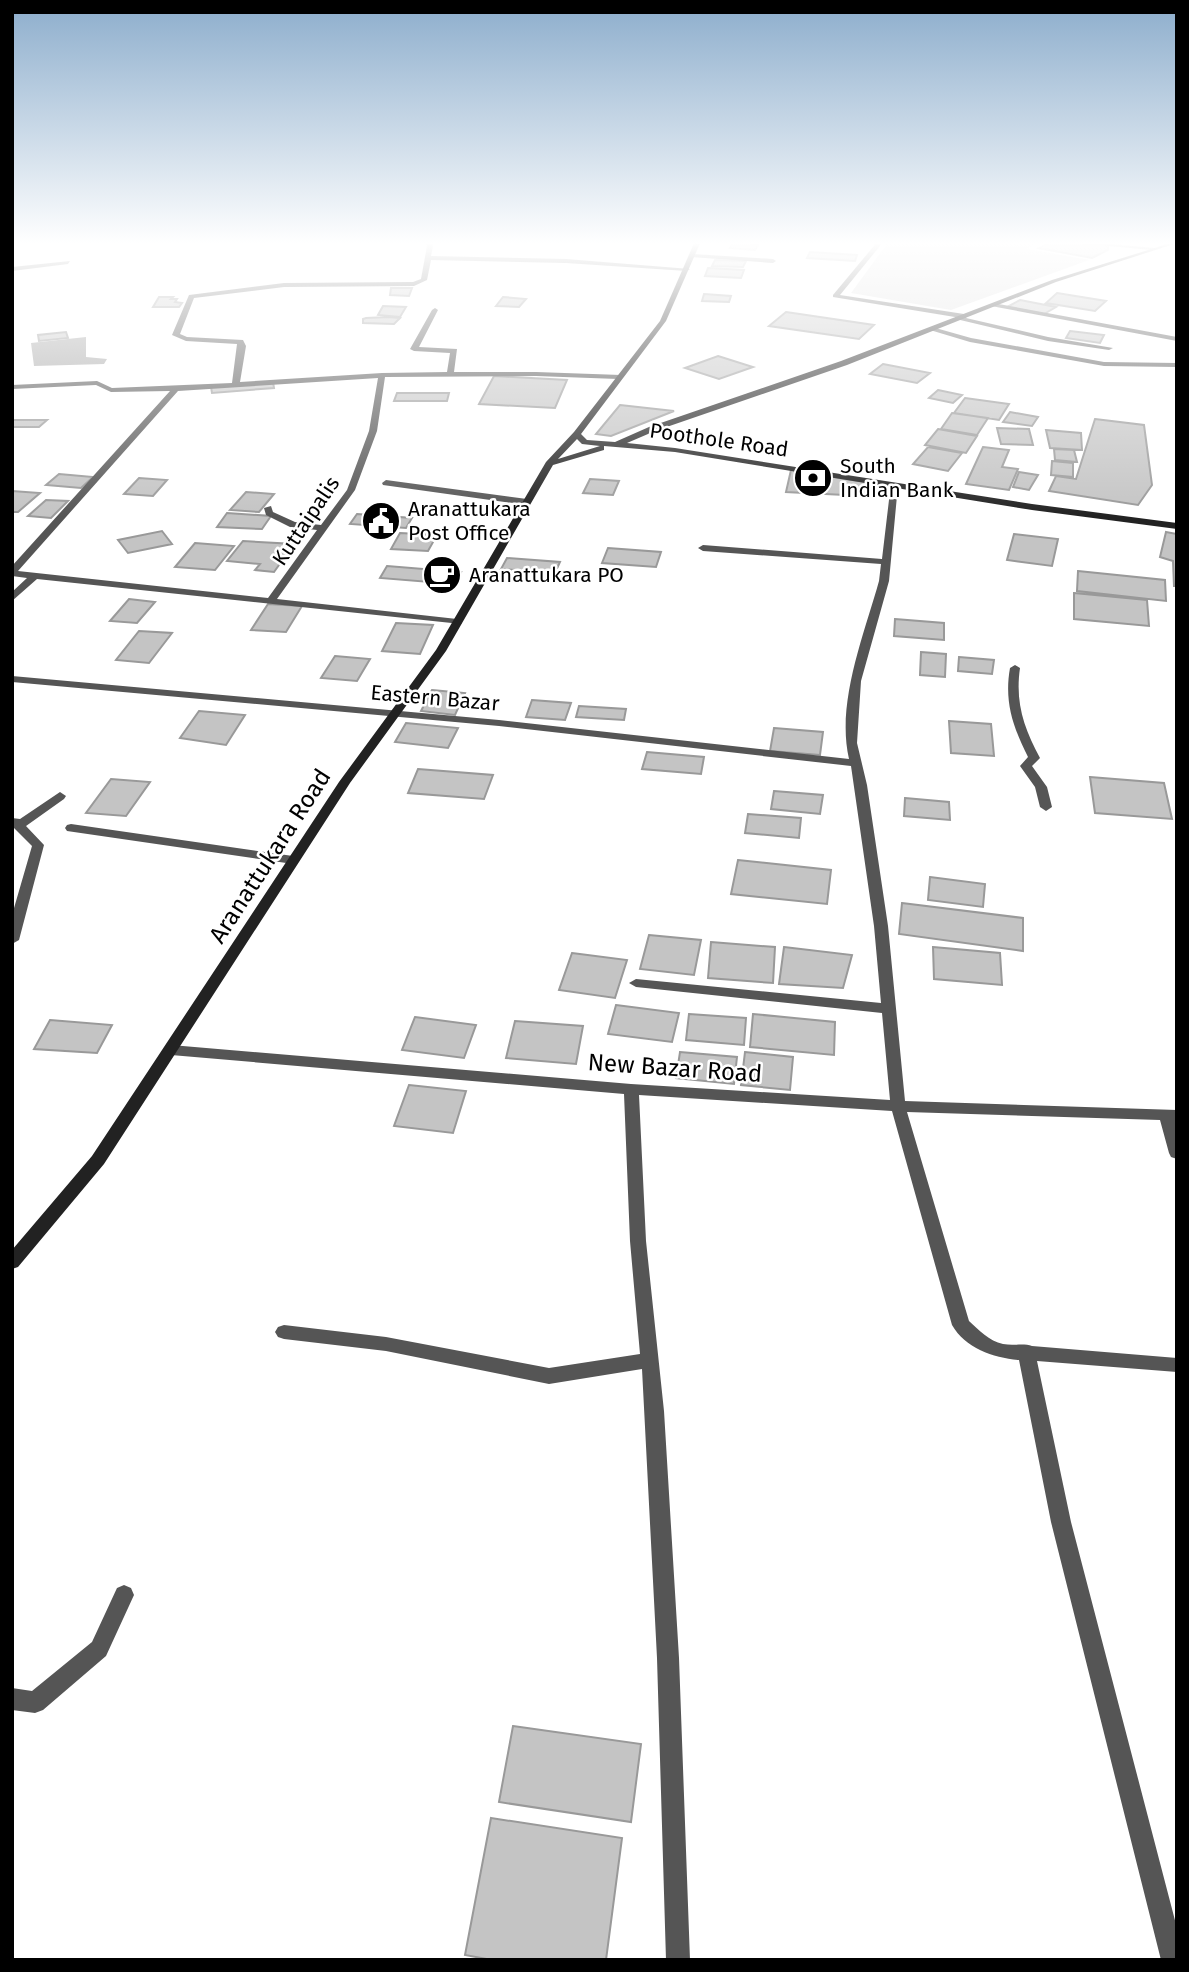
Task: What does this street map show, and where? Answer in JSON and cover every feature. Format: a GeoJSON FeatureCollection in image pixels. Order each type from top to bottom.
{"type":"FeatureCollection","features":[{"type":"Feature","properties":{"kind":"main road","name":"Aranattukara Road"},"geometry":{"type":"LineString","coordinates":[[12,1262],[98,1160],[345,782],[441,651],[549,464],[577,434],[653,333]]}},
{"type":"Feature","properties":{"kind":"main road"},"geometry":{"type":"LineString","coordinates":[[577,434],[585,442],[616,445],[664,424],[844,363],[922,333]]}},
{"type":"Feature","properties":{"kind":"main road","name":"Poothole Road"},"geometry":{"type":"LineString","coordinates":[[549,464],[616,445],[675,450],[1177,526]]}},
{"type":"Feature","properties":{"kind":"street"},"geometry":{"type":"LineString","coordinates":[[177,333],[186,339],[240,342],[242,346],[236,383]]}},
{"type":"Feature","properties":{"kind":"street"},"geometry":{"type":"LineString","coordinates":[[423,333],[414,349],[454,351],[450,374]]}},
{"type":"Feature","properties":{"kind":"street"},"geometry":{"type":"LineString","coordinates":[[946,333],[970,340],[1104,364],[1177,365]]}},
{"type":"Feature","properties":{"kind":"street"},"geometry":{"type":"LineString","coordinates":[[1024,333],[1109,348]]}},
{"type":"Feature","properties":{"kind":"street"},"geometry":{"type":"LineString","coordinates":[[1145,333],[1177,339]]}},
{"type":"Feature","properties":{"kind":"street"},"geometry":{"type":"LineString","coordinates":[[12,387],[97,383],[111,390],[176,389],[382,375],[618,377]]}},
{"type":"Feature","properties":{"kind":"street","name":"Kuttaipalis"},"geometry":{"type":"LineString","coordinates":[[271,601],[351,490],[373,431],[382,375]]}},
{"type":"Feature","properties":{"kind":"street"},"geometry":{"type":"LineString","coordinates":[[12,572],[176,389]]}},
{"type":"Feature","properties":{"kind":"street"},"geometry":{"type":"LineString","coordinates":[[386,484],[527,502]]}},
{"type":"Feature","properties":{"kind":"street"},"geometry":{"type":"LineString","coordinates":[[894,485],[886,562],[877,611],[856,681],[851,743],[861,785],[890,1009],[898,1105],[961,1325],[979,1341],[1001,1351],[1177,1365]]}},
{"type":"Feature","properties":{"kind":"street"},"geometry":{"type":"LineString","coordinates":[[268,508],[269,513],[293,525],[325,527]]}},
{"type":"Feature","properties":{"kind":"street"},"geometry":{"type":"LineString","coordinates":[[703,548],[886,562]]}},
{"type":"Feature","properties":{"kind":"street"},"geometry":{"type":"LineString","coordinates":[[12,572],[457,622]]}},
{"type":"Feature","properties":{"kind":"street"},"geometry":{"type":"LineString","coordinates":[[12,598],[35,575]]}},
{"type":"Feature","properties":{"kind":"street"},"geometry":{"type":"LineString","coordinates":[[1015,668],[1010,693],[1016,721],[1034,758],[1026,766],[1041,787],[1046,807]]}},
{"type":"Feature","properties":{"kind":"street","name":"Eastern Bazar"},"geometry":{"type":"LineString","coordinates":[[12,679],[397,713],[854,763]]}},
{"type":"Feature","properties":{"kind":"street"},"geometry":{"type":"LineString","coordinates":[[14,822],[22,822],[60,796]]}},
{"type":"Feature","properties":{"kind":"street"},"geometry":{"type":"LineString","coordinates":[[12,940],[38,845],[14,822]]}},
{"type":"Feature","properties":{"kind":"street"},"geometry":{"type":"LineString","coordinates":[[71,828],[293,860]]}},
{"type":"Feature","properties":{"kind":"street"},"geometry":{"type":"LineString","coordinates":[[636,983],[890,1009]]}},
{"type":"Feature","properties":{"kind":"street","name":"New Bazar Road"},"geometry":{"type":"LineString","coordinates":[[171,1050],[631,1089],[898,1105],[1171,1115]]}},
{"type":"Feature","properties":{"kind":"street"},"geometry":{"type":"LineString","coordinates":[[631,1089],[638,1241],[649,1360],[668,1658],[678,1960]]}},
{"type":"Feature","properties":{"kind":"street"},"geometry":{"type":"LineString","coordinates":[[1171,1115],[1177,1153]]}},
{"type":"Feature","properties":{"kind":"street"},"geometry":{"type":"LineString","coordinates":[[284,1332],[386,1344],[549,1376],[649,1360]]}},
{"type":"Feature","properties":{"kind":"street"},"geometry":{"type":"LineString","coordinates":[[1026,1351],[1061,1522],[1174,1960]]}},
{"type":"Feature","properties":{"kind":"street"},"geometry":{"type":"LineString","coordinates":[[12,1699],[35,1702],[99,1649],[124,1595]]}},
{"type":"Feature","properties":{"kind":"shaded area"},"geometry":{"type":"Polygon","coordinates":[[[86,337],[86,357],[107,359],[104,364],[34,366],[31,343],[86,337]]]}},
{"type":"Feature","properties":{"kind":"building"},"geometry":{"type":"Polygon","coordinates":[[[66,333],[68,338],[39,341],[38,335],[66,333]]]}},
{"type":"Feature","properties":{"kind":"building"},"geometry":{"type":"Polygon","coordinates":[[[818,333],[865,333],[859,339],[818,333]]]}},
{"type":"Feature","properties":{"kind":"building"},"geometry":{"type":"Polygon","coordinates":[[[1069,333],[1104,335],[1100,343],[1066,338],[1069,333]]]}},
{"type":"Feature","properties":{"kind":"building"},"geometry":{"type":"Polygon","coordinates":[[[718,356],[753,367],[719,379],[685,368],[718,356]]]}},
{"type":"Feature","properties":{"kind":"building"},"geometry":{"type":"Polygon","coordinates":[[[883,364],[930,373],[917,383],[870,374],[883,364]]]}},
{"type":"Feature","properties":{"kind":"building"},"geometry":{"type":"Polygon","coordinates":[[[494,376],[567,380],[555,408],[479,404],[494,376]]]}},
{"type":"Feature","properties":{"kind":"building"},"geometry":{"type":"Polygon","coordinates":[[[273,382],[274,388],[212,393],[211,387],[273,382]]]}},
{"type":"Feature","properties":{"kind":"building"},"geometry":{"type":"Polygon","coordinates":[[[938,390],[962,395],[953,403],[929,398],[938,390]]]}},
{"type":"Feature","properties":{"kind":"building"},"geometry":{"type":"Polygon","coordinates":[[[397,393],[449,393],[447,401],[394,401],[397,393]]]}},
{"type":"Feature","properties":{"kind":"building"},"geometry":{"type":"Polygon","coordinates":[[[965,398],[1009,404],[999,420],[954,413],[965,398]]]}},
{"type":"Feature","properties":{"kind":"building"},"geometry":{"type":"Polygon","coordinates":[[[620,405],[674,411],[611,436],[596,434],[620,405]]]}},
{"type":"Feature","properties":{"kind":"building"},"geometry":{"type":"Polygon","coordinates":[[[1010,412],[1038,417],[1032,426],[1003,422],[1010,412]]]}},
{"type":"Feature","properties":{"kind":"building"},"geometry":{"type":"Polygon","coordinates":[[[952,413],[988,418],[977,435],[941,429],[952,413]]]}},
{"type":"Feature","properties":{"kind":"building"},"geometry":{"type":"Polygon","coordinates":[[[1095,419],[1144,425],[1152,485],[1138,505],[1049,491],[1056,476],[1076,479],[1095,419]]]}},
{"type":"Feature","properties":{"kind":"building"},"geometry":{"type":"Polygon","coordinates":[[[12,420],[47,420],[39,427],[12,427],[12,420]]]}},
{"type":"Feature","properties":{"kind":"building"},"geometry":{"type":"Polygon","coordinates":[[[997,428],[1029,429],[1033,445],[1001,444],[997,428]]]}},
{"type":"Feature","properties":{"kind":"building"},"geometry":{"type":"Polygon","coordinates":[[[938,429],[977,436],[966,453],[925,445],[938,429]]]}},
{"type":"Feature","properties":{"kind":"building"},"geometry":{"type":"Polygon","coordinates":[[[1046,430],[1081,433],[1082,450],[1050,448],[1046,430]]]}},
{"type":"Feature","properties":{"kind":"building"},"geometry":{"type":"Polygon","coordinates":[[[928,447],[962,453],[948,471],[913,464],[928,447]]]}},
{"type":"Feature","properties":{"kind":"building"},"geometry":{"type":"Polygon","coordinates":[[[983,447],[1009,450],[1002,467],[1018,469],[1009,490],[966,484],[983,447]]]}},
{"type":"Feature","properties":{"kind":"building"},"geometry":{"type":"Polygon","coordinates":[[[1054,449],[1074,450],[1077,462],[1055,460],[1054,449]]]}},
{"type":"Feature","properties":{"kind":"building"},"geometry":{"type":"Polygon","coordinates":[[[1052,461],[1073,463],[1073,477],[1051,475],[1052,461]]]}},
{"type":"Feature","properties":{"kind":"building","name":"South Indian Bank"},"geometry":{"type":"Polygon","coordinates":[[[791,470],[883,485],[884,497],[786,492],[791,470]]]}},
{"type":"Feature","properties":{"kind":"building"},"geometry":{"type":"Polygon","coordinates":[[[1019,472],[1038,475],[1029,490],[1013,487],[1019,472]]]}},
{"type":"Feature","properties":{"kind":"building"},"geometry":{"type":"Polygon","coordinates":[[[59,474],[93,477],[81,488],[46,485],[59,474]]]}},
{"type":"Feature","properties":{"kind":"building"},"geometry":{"type":"Polygon","coordinates":[[[139,478],[167,480],[153,496],[124,494],[139,478]]]}},
{"type":"Feature","properties":{"kind":"building"},"geometry":{"type":"Polygon","coordinates":[[[590,479],[619,481],[613,495],[583,493],[590,479]]]}},
{"type":"Feature","properties":{"kind":"building"},"geometry":{"type":"Polygon","coordinates":[[[12,491],[40,493],[18,512],[12,512],[12,491]]]}},
{"type":"Feature","properties":{"kind":"building"},"geometry":{"type":"Polygon","coordinates":[[[246,492],[274,494],[259,512],[230,510],[246,492]]]}},
{"type":"Feature","properties":{"kind":"building"},"geometry":{"type":"Polygon","coordinates":[[[46,500],[68,501],[51,518],[28,516],[46,500]]]}},
{"type":"Feature","properties":{"kind":"building"},"geometry":{"type":"Polygon","coordinates":[[[227,513],[271,516],[262,529],[217,527],[227,513]]]}},
{"type":"Feature","properties":{"kind":"building","name":"Aranattukara Post Office"},"geometry":{"type":"Polygon","coordinates":[[[357,514],[412,518],[406,528],[350,524],[357,514]]]}},
{"type":"Feature","properties":{"kind":"building"},"geometry":{"type":"Polygon","coordinates":[[[162,531],[172,544],[128,553],[118,540],[162,531]]]}},
{"type":"Feature","properties":{"kind":"building"},"geometry":{"type":"Polygon","coordinates":[[[1166,532],[1177,534],[1177,586],[1174,586],[1173,561],[1160,557],[1166,532]]]}},
{"type":"Feature","properties":{"kind":"building"},"geometry":{"type":"Polygon","coordinates":[[[400,533],[437,535],[428,551],[391,549],[400,533]]]}},
{"type":"Feature","properties":{"kind":"building"},"geometry":{"type":"Polygon","coordinates":[[[1014,534],[1058,539],[1052,566],[1007,560],[1014,534]]]}},
{"type":"Feature","properties":{"kind":"building"},"geometry":{"type":"Polygon","coordinates":[[[243,541],[294,544],[274,572],[255,570],[260,564],[227,561],[243,541]]]}},
{"type":"Feature","properties":{"kind":"building"},"geometry":{"type":"Polygon","coordinates":[[[195,543],[234,546],[215,570],[175,567],[195,543]]]}},
{"type":"Feature","properties":{"kind":"building"},"geometry":{"type":"Polygon","coordinates":[[[608,548],[661,552],[656,567],[602,563],[608,548]]]}},
{"type":"Feature","properties":{"kind":"building"},"geometry":{"type":"Polygon","coordinates":[[[507,558],[560,562],[555,573],[501,569],[507,558]]]}},
{"type":"Feature","properties":{"kind":"building"},"geometry":{"type":"Polygon","coordinates":[[[387,566],[461,572],[454,584],[380,578],[387,566]]]}},
{"type":"Feature","properties":{"kind":"building"},"geometry":{"type":"Polygon","coordinates":[[[1078,571],[1165,580],[1166,601],[1077,591],[1078,571]]]}},
{"type":"Feature","properties":{"kind":"building"},"geometry":{"type":"Polygon","coordinates":[[[1074,593],[1147,600],[1149,626],[1074,619],[1074,593]]]}},
{"type":"Feature","properties":{"kind":"building"},"geometry":{"type":"Polygon","coordinates":[[[129,599],[155,602],[137,623],[110,621],[129,599]]]}},
{"type":"Feature","properties":{"kind":"building"},"geometry":{"type":"Polygon","coordinates":[[[268,604],[302,606],[286,632],[251,630],[268,604]]]}},
{"type":"Feature","properties":{"kind":"building"},"geometry":{"type":"Polygon","coordinates":[[[895,619],[944,623],[944,640],[894,636],[895,619]]]}},
{"type":"Feature","properties":{"kind":"building"},"geometry":{"type":"Polygon","coordinates":[[[396,623],[433,625],[420,654],[382,651],[396,623]]]}},
{"type":"Feature","properties":{"kind":"building"},"geometry":{"type":"Polygon","coordinates":[[[139,631],[172,633],[149,663],[116,660],[139,631]]]}},
{"type":"Feature","properties":{"kind":"building"},"geometry":{"type":"Polygon","coordinates":[[[921,652],[946,654],[945,677],[920,675],[921,652]]]}},
{"type":"Feature","properties":{"kind":"building"},"geometry":{"type":"Polygon","coordinates":[[[335,656],[370,659],[357,681],[321,678],[335,656]]]}},
{"type":"Feature","properties":{"kind":"building"},"geometry":{"type":"Polygon","coordinates":[[[959,657],[994,660],[992,674],[958,671],[959,657]]]}},
{"type":"Feature","properties":{"kind":"building"},"geometry":{"type":"Polygon","coordinates":[[[432,690],[465,693],[455,715],[421,711],[432,690]]]}},
{"type":"Feature","properties":{"kind":"building"},"geometry":{"type":"Polygon","coordinates":[[[532,700],[571,703],[565,720],[526,717],[532,700]]]}},
{"type":"Feature","properties":{"kind":"building"},"geometry":{"type":"Polygon","coordinates":[[[579,706],[626,709],[624,720],[576,717],[579,706]]]}},
{"type":"Feature","properties":{"kind":"building"},"geometry":{"type":"Polygon","coordinates":[[[199,711],[245,715],[226,745],[180,738],[199,711]]]}},
{"type":"Feature","properties":{"kind":"building"},"geometry":{"type":"Polygon","coordinates":[[[949,721],[991,724],[994,756],[951,753],[949,721]]]}},
{"type":"Feature","properties":{"kind":"building"},"geometry":{"type":"Polygon","coordinates":[[[406,723],[458,728],[448,748],[395,742],[406,723]]]}},
{"type":"Feature","properties":{"kind":"building"},"geometry":{"type":"Polygon","coordinates":[[[774,728],[823,732],[820,755],[770,751],[774,728]]]}},
{"type":"Feature","properties":{"kind":"building"},"geometry":{"type":"Polygon","coordinates":[[[647,752],[704,757],[701,774],[642,769],[647,752]]]}},
{"type":"Feature","properties":{"kind":"building"},"geometry":{"type":"Polygon","coordinates":[[[418,769],[493,775],[484,799],[408,793],[418,769]]]}},
{"type":"Feature","properties":{"kind":"building"},"geometry":{"type":"Polygon","coordinates":[[[1090,777],[1164,783],[1172,819],[1095,813],[1090,777]]]}},
{"type":"Feature","properties":{"kind":"building"},"geometry":{"type":"Polygon","coordinates":[[[111,779],[150,782],[126,816],[86,813],[111,779]]]}},
{"type":"Feature","properties":{"kind":"building"},"geometry":{"type":"Polygon","coordinates":[[[774,791],[823,795],[820,814],[771,809],[774,791]]]}},
{"type":"Feature","properties":{"kind":"building"},"geometry":{"type":"Polygon","coordinates":[[[905,798],[949,802],[950,820],[904,816],[905,798]]]}},
{"type":"Feature","properties":{"kind":"building"},"geometry":{"type":"Polygon","coordinates":[[[748,814],[801,818],[799,838],[745,833],[748,814]]]}},
{"type":"Feature","properties":{"kind":"building"},"geometry":{"type":"Polygon","coordinates":[[[738,860],[831,870],[827,904],[731,894],[738,860]]]}},
{"type":"Feature","properties":{"kind":"building"},"geometry":{"type":"Polygon","coordinates":[[[930,877],[985,884],[983,907],[928,900],[930,877]]]}},
{"type":"Feature","properties":{"kind":"building"},"geometry":{"type":"Polygon","coordinates":[[[902,903],[1023,918],[1023,951],[899,934],[902,903]]]}},
{"type":"Feature","properties":{"kind":"building"},"geometry":{"type":"Polygon","coordinates":[[[649,935],[701,940],[694,975],[640,969],[649,935]]]}},
{"type":"Feature","properties":{"kind":"building"},"geometry":{"type":"Polygon","coordinates":[[[711,942],[775,947],[773,983],[708,978],[711,942]]]}},
{"type":"Feature","properties":{"kind":"building"},"geometry":{"type":"Polygon","coordinates":[[[784,947],[852,955],[843,988],[779,984],[784,947]]]}},
{"type":"Feature","properties":{"kind":"building"},"geometry":{"type":"Polygon","coordinates":[[[933,947],[1000,953],[1002,985],[934,979],[933,947]]]}},
{"type":"Feature","properties":{"kind":"building"},"geometry":{"type":"Polygon","coordinates":[[[572,953],[627,960],[615,998],[559,990],[572,953]]]}},
{"type":"Feature","properties":{"kind":"building"},"geometry":{"type":"Polygon","coordinates":[[[616,1005],[679,1013],[672,1042],[608,1034],[616,1005]]]}},
{"type":"Feature","properties":{"kind":"building"},"geometry":{"type":"Polygon","coordinates":[[[689,1014],[746,1018],[744,1045],[686,1040],[689,1014]]]}},
{"type":"Feature","properties":{"kind":"building"},"geometry":{"type":"Polygon","coordinates":[[[753,1014],[835,1022],[834,1055],[750,1047],[753,1014]]]}},
{"type":"Feature","properties":{"kind":"building"},"geometry":{"type":"Polygon","coordinates":[[[415,1017],[476,1025],[464,1058],[402,1050],[415,1017]]]}},
{"type":"Feature","properties":{"kind":"building"},"geometry":{"type":"Polygon","coordinates":[[[50,1020],[112,1025],[97,1053],[34,1049],[50,1020]]]}},
{"type":"Feature","properties":{"kind":"building"},"geometry":{"type":"Polygon","coordinates":[[[515,1021],[583,1026],[576,1064],[506,1058],[515,1021]]]}},
{"type":"Feature","properties":{"kind":"building"},"geometry":{"type":"Polygon","coordinates":[[[680,1052],[737,1057],[734,1084],[676,1078],[680,1052]]]}},
{"type":"Feature","properties":{"kind":"building"},"geometry":{"type":"Polygon","coordinates":[[[745,1052],[793,1057],[790,1090],[741,1085],[745,1052]]]}},
{"type":"Feature","properties":{"kind":"building"},"geometry":{"type":"Polygon","coordinates":[[[409,1085],[466,1091],[453,1133],[394,1126],[409,1085]]]}},
{"type":"Feature","properties":{"kind":"building"},"geometry":{"type":"Polygon","coordinates":[[[513,1726],[641,1744],[631,1822],[499,1802],[513,1726]]]}},
{"type":"Feature","properties":{"kind":"building"},"geometry":{"type":"Polygon","coordinates":[[[491,1818],[622,1838],[606,1960],[492,1960],[465,1955],[491,1818]]]}},
{"type":"Feature","properties":{"kind":"place","name":"South Indian Bank"},"geometry":{"type":"Point","coordinates":[813,478]}},
{"type":"Feature","properties":{"kind":"place","name":"Aranattukara Post Office"},"geometry":{"type":"Point","coordinates":[381,521]}},
{"type":"Feature","properties":{"kind":"place","name":"Aranattukara PO"},"geometry":{"type":"Point","coordinates":[442,575]}}]}
